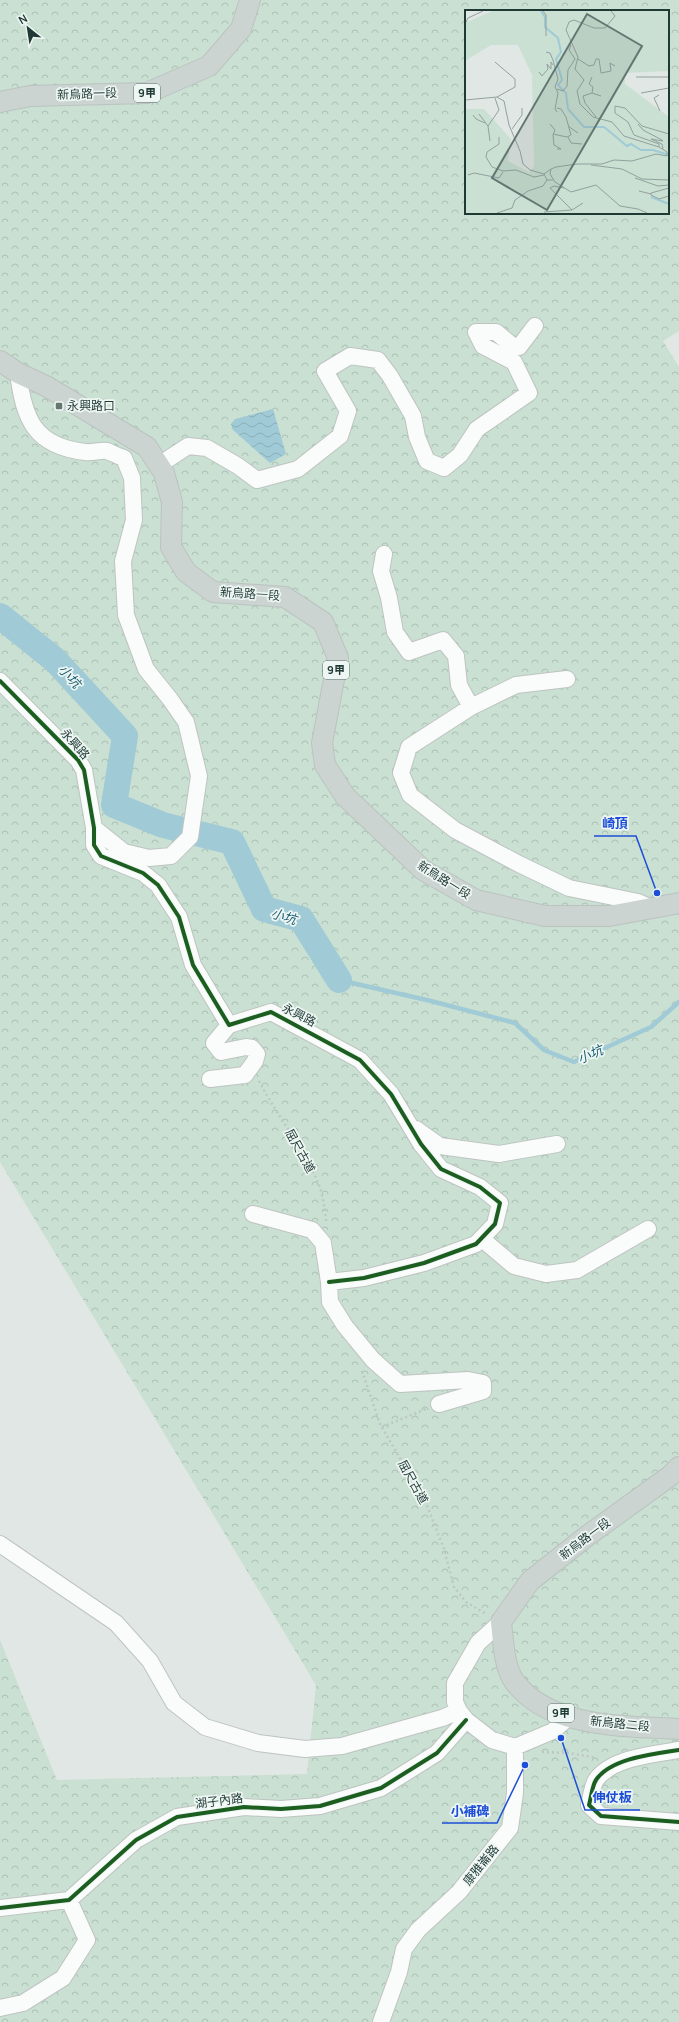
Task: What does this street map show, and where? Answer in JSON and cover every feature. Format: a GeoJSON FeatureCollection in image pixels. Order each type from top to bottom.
{"type":"FeatureCollection","features":[{"type":"Feature","properties":{"kind":"main road","name":"新烏路一段"},"geometry":{"type":"LineString","coordinates":[[0,102],[30,96],[147,93],[209,66],[241,29],[250,0]]}},
{"type":"Feature","properties":{"kind":"main road","name":"新烏路一段"},"geometry":{"type":"LineString","coordinates":[[0,361],[18,373],[46,386],[147,447],[164,473],[172,502],[171,547],[186,572],[213,592],[285,597],[323,622],[338,658],[322,743],[325,765],[345,796],[423,870],[476,900],[545,916],[609,916],[679,902]]}},
{"type":"Feature","properties":{"kind":"main road","name":"新烏路一段"},"geometry":{"type":"LineString","coordinates":[[501,1622],[530,1581],[587,1536],[670,1476],[679,1467]]}},
{"type":"Feature","properties":{"kind":"main road","name":"新烏路二段"},"geometry":{"type":"LineString","coordinates":[[501,1622],[505,1657],[513,1680],[534,1701],[569,1717],[607,1725],[679,1729]]}},
{"type":"Feature","properties":{"kind":"street"},"geometry":{"type":"LineString","coordinates":[[159,465],[188,446],[207,448],[238,466],[257,480],[298,469],[340,436],[348,411],[325,371],[350,356],[378,360],[390,376],[413,416],[417,437],[427,461],[444,468],[460,455],[477,429],[530,393],[514,362],[483,346],[476,332],[496,332],[514,347],[519,347],[535,326]]}},
{"type":"Feature","properties":{"kind":"street"},"geometry":{"type":"LineString","coordinates":[[18,373],[22,399],[31,425],[52,444],[86,452],[106,451],[124,458],[132,478],[134,520],[122,561],[126,615],[146,669],[186,722],[199,776],[190,837],[171,856],[149,858],[124,852],[94,828]]}},
{"type":"Feature","properties":{"kind":"street"},"geometry":{"type":"LineString","coordinates":[[384,554],[381,571],[389,598],[395,632],[409,652],[443,640],[456,656],[459,685],[471,707]]}},
{"type":"Feature","properties":{"kind":"street"},"geometry":{"type":"LineString","coordinates":[[567,679],[516,685],[471,707],[409,747],[401,774],[410,796],[456,830],[569,888],[638,902],[651,908]]}},
{"type":"Feature","properties":{"kind":"street","name":"永興路"},"geometry":{"type":"LineString","coordinates":[[1,683],[78,760],[84,770],[94,828],[94,845],[101,856],[143,873],[158,885],[179,917],[193,965],[229,1025],[271,1012],[360,1060],[391,1094],[421,1144],[441,1168],[480,1187],[500,1203],[495,1224],[476,1244],[424,1263],[364,1278],[329,1282]]}},
{"type":"Feature","properties":{"kind":"street"},"geometry":{"type":"LineString","coordinates":[[210,1079],[245,1075],[252,1067],[257,1054],[252,1048],[246,1047],[221,1052],[214,1043],[229,1025]]}},
{"type":"Feature","properties":{"kind":"street"},"geometry":{"type":"LineString","coordinates":[[410,1124],[440,1146],[499,1154],[557,1144]]}},
{"type":"Feature","properties":{"kind":"street"},"geometry":{"type":"LineString","coordinates":[[253,1214],[312,1230],[323,1243],[329,1282],[330,1302],[345,1326],[374,1360],[400,1384],[468,1380],[483,1383],[483,1391],[439,1404]]}},
{"type":"Feature","properties":{"kind":"street"},"geometry":{"type":"LineString","coordinates":[[482,1239],[514,1266],[546,1274],[577,1270],[648,1229]]}},
{"type":"Feature","properties":{"kind":"street"},"geometry":{"type":"LineString","coordinates":[[0,1544],[116,1623],[150,1660],[174,1704],[205,1727],[258,1744],[305,1749],[342,1746],[442,1718],[463,1716]]}},
{"type":"Feature","properties":{"kind":"street"},"geometry":{"type":"LineString","coordinates":[[501,1622],[478,1643],[455,1683],[456,1702],[463,1716],[492,1740],[515,1747],[552,1731],[569,1717]]}},
{"type":"Feature","properties":{"kind":"street","name":"湖子內路"},"geometry":{"type":"LineString","coordinates":[[69,1900],[136,1840],[177,1817],[244,1807],[281,1809],[320,1806],[381,1788],[437,1753],[463,1716]]}},
{"type":"Feature","properties":{"kind":"street","name":"康雅崙路"},"geometry":{"type":"LineString","coordinates":[[381,2022],[399,1972],[404,1949],[418,1930],[460,1892],[510,1828],[515,1793],[515,1747]]}},
{"type":"Feature","properties":{"kind":"street"},"geometry":{"type":"LineString","coordinates":[[679,1750],[652,1754],[617,1762],[596,1780],[589,1805],[601,1816],[679,1822]]}},
{"type":"Feature","properties":{"kind":"street"},"geometry":{"type":"LineString","coordinates":[[0,1908],[69,1900],[87,1940],[63,1978],[23,2003],[0,2008]]}},
{"type":"Feature","properties":{"kind":"path"},"geometry":{"type":"LineString","coordinates":[[382,1427],[439,1404]]}},
{"type":"Feature","properties":{"kind":"path"},"geometry":{"type":"LineString","coordinates":[[540,1752],[569,1753],[617,1762]]}},
{"type":"Feature","properties":{"kind":"green space"},"geometry":{"type":"Polygon","coordinates":[[[0,0],[679,0],[679,331],[663,341],[679,367],[679,2022],[0,2022],[0,1640],[57,1780],[307,1774],[316,1685],[0,1162],[0,0]]]}},
{"type":"Feature","properties":{"kind":"water"},"geometry":{"type":"Polygon","coordinates":[[[273,409],[286,454],[270,463],[233,430],[231,424],[235,419],[273,409]]]}},
{"type":"Feature","properties":{"kind":"waterway","name":"小坑"},"geometry":{"type":"LineString","coordinates":[[0,616],[55,660],[125,736],[114,805],[163,825],[232,842],[264,909],[301,919],[339,980]]}},
{"type":"Feature","properties":{"kind":"waterway","name":"小坑"},"geometry":{"type":"LineString","coordinates":[[339,980],[431,1001],[515,1023],[544,1050],[574,1062],[651,1027],[679,1002]]}},
{"type":"Feature","properties":{"kind":"cycle path"},"geometry":{"type":"LineString","coordinates":[[0,681],[78,760],[84,770],[94,828],[94,845],[101,856],[143,873],[158,885],[179,917],[193,965],[229,1025],[271,1012],[360,1060],[391,1094],[421,1144],[441,1169],[480,1187],[500,1203],[495,1224],[476,1244],[424,1263],[364,1278],[329,1282]]}},
{"type":"Feature","properties":{"kind":"cycle path"},"geometry":{"type":"LineString","coordinates":[[0,1908],[69,1900],[136,1840],[177,1817],[244,1807],[281,1809],[320,1806],[381,1788],[437,1753],[466,1720]]}},
{"type":"Feature","properties":{"kind":"cycle path"},"geometry":{"type":"LineString","coordinates":[[679,1750],[634,1758],[612,1767],[596,1780],[589,1805],[601,1816],[679,1822]]}},
{"type":"Feature","properties":{"kind":"place","name":"永興路口"},"geometry":{"type":"Point","coordinates":[59,406]}},
{"type":"Feature","properties":{"kind":"place","name":"崎頂"},"geometry":{"type":"Point","coordinates":[657,893]}},
{"type":"Feature","properties":{"kind":"place","name":"伸仗板"},"geometry":{"type":"Point","coordinates":[561,1738]}},
{"type":"Feature","properties":{"kind":"place","name":"小補碑"},"geometry":{"type":"Point","coordinates":[525,1765]}}]}
